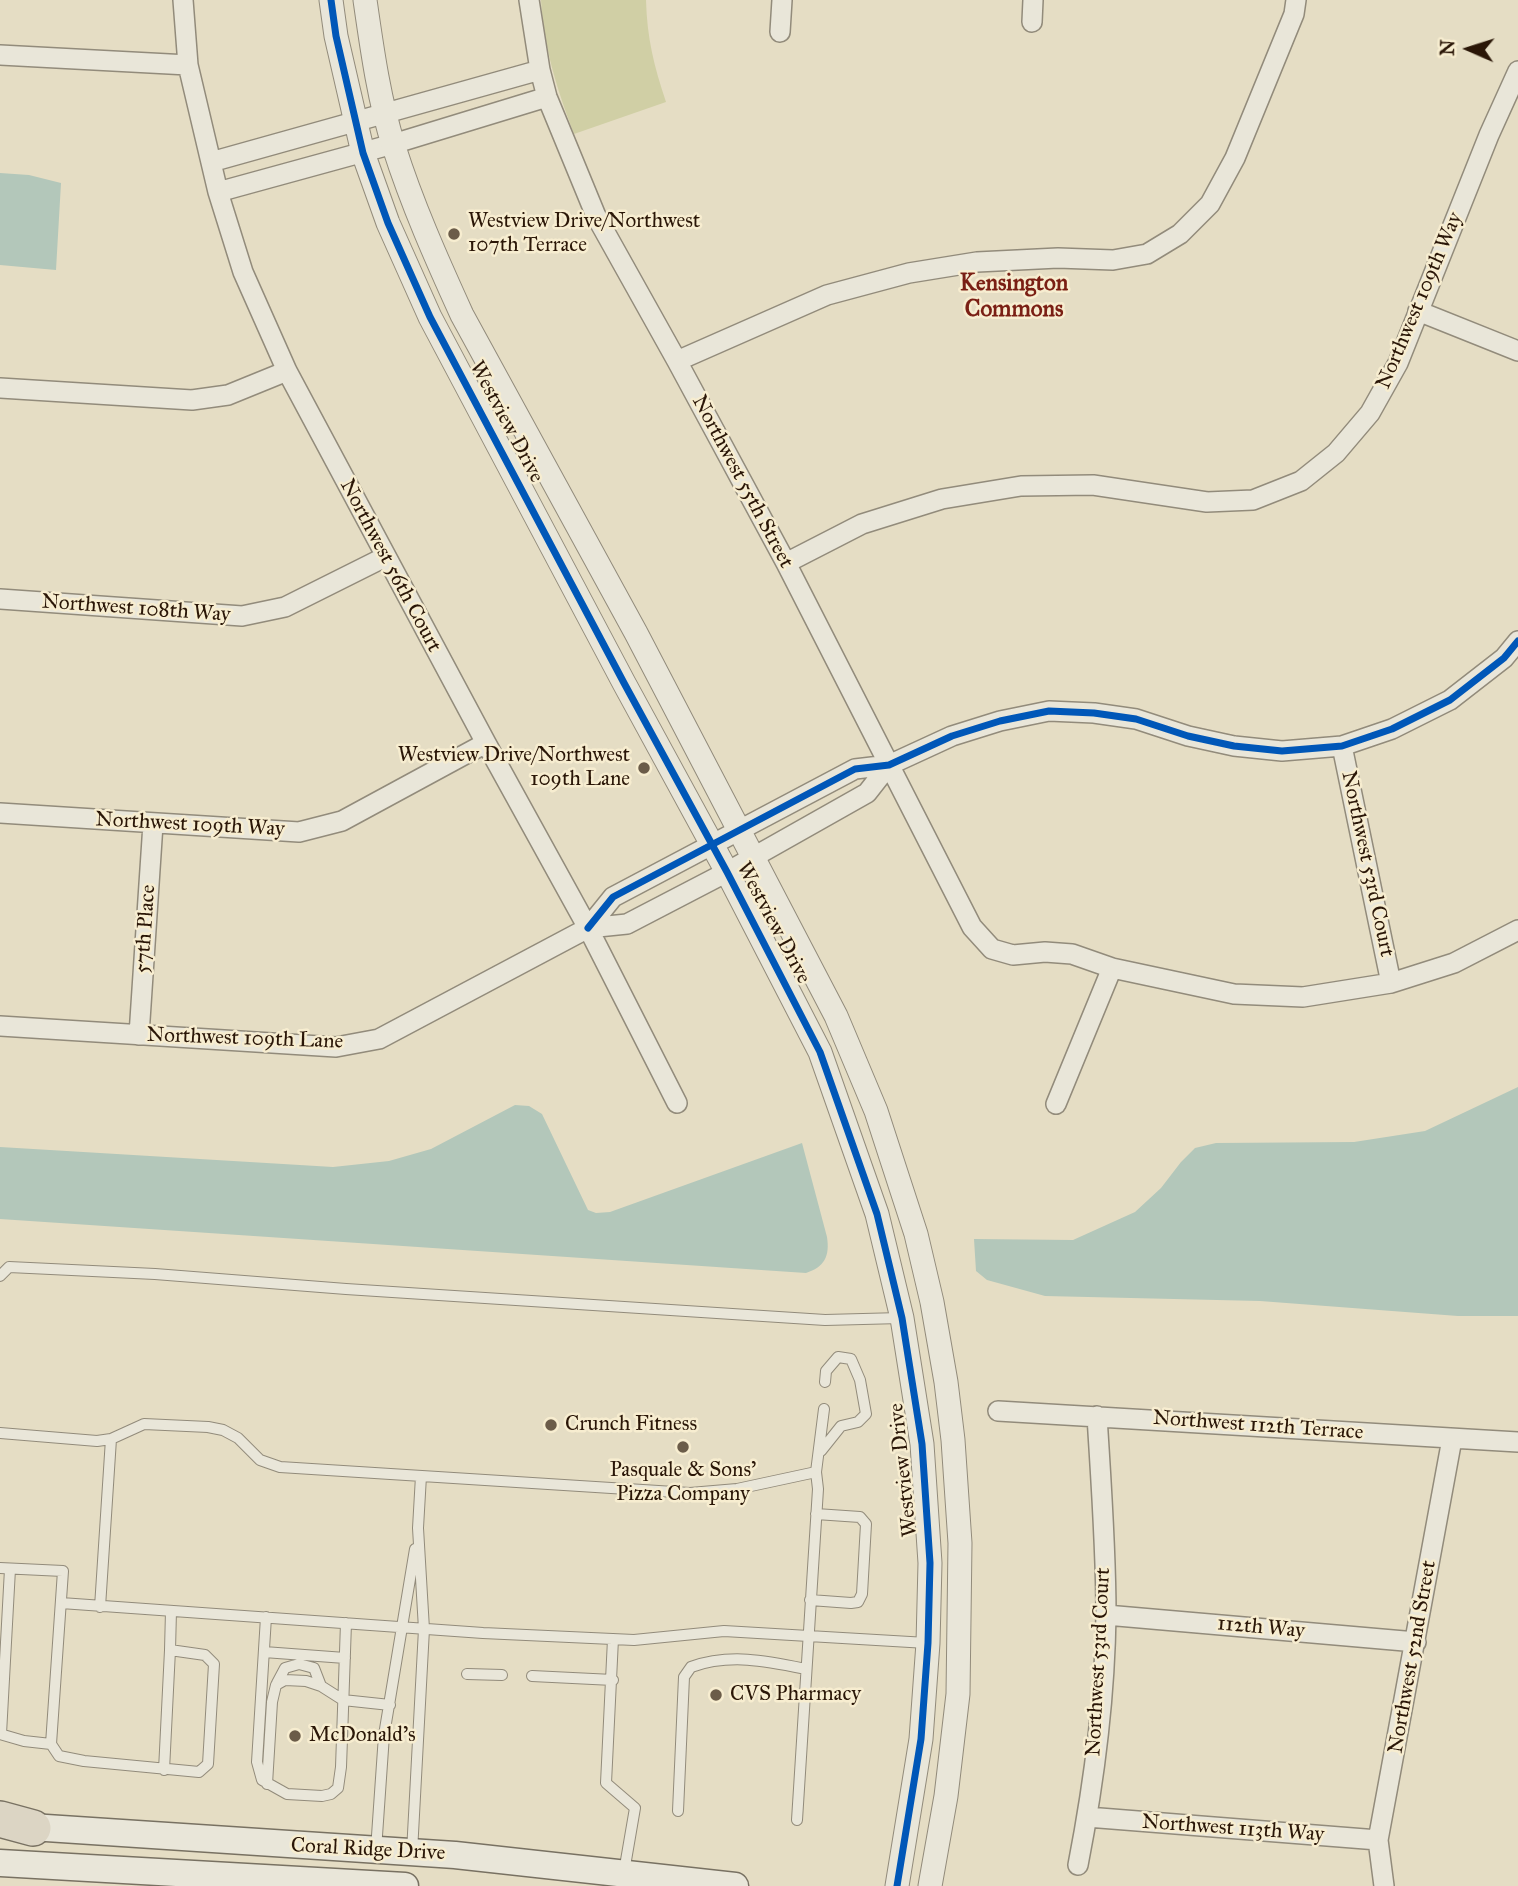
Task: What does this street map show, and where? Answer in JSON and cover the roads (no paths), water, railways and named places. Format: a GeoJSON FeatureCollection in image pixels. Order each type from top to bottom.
{"type":"FeatureCollection","features":[{"type":"Feature","properties":{"kind":"highway"},"geometry":{"type":"LineString","coordinates":[[0,1819],[17,1826]]}},
{"type":"Feature","properties":{"kind":"main road","name":"Coral Ridge Drive"},"geometry":{"type":"LineString","coordinates":[[17,1826],[455,1855],[735,1886]]}},
{"type":"Feature","properties":{"kind":"main road","name":"Coral Ridge Drive"},"geometry":{"type":"LineString","coordinates":[[0,1863],[407,1886]]}},
{"type":"Feature","properties":{"kind":"street","name":"Northwest 56th Court"},"geometry":{"type":"LineString","coordinates":[[183,0],[188,65],[218,192],[243,272],[287,371],[385,557],[588,928],[677,1103]]}},
{"type":"Feature","properties":{"kind":"street","name":"Westview Drive"},"geometry":{"type":"LineString","coordinates":[[331,0],[336,36],[363,153],[388,223],[430,317],[727,872],[820,1052],[877,1214],[902,1318],[925,1469],[930,1563],[921,1740],[897,1886]]}},
{"type":"Feature","properties":{"kind":"street","name":"Westview Drive"},"geometry":{"type":"LineString","coordinates":[[365,0],[393,144],[414,203],[462,315],[636,633],[836,1016],[876,1111],[916,1234],[932,1302],[946,1382],[960,1543],[958,1694],[946,1796],[930,1886]]}},
{"type":"Feature","properties":{"kind":"street","name":"Northwest 55th Street"},"geometry":{"type":"LineString","coordinates":[[529,0],[540,71],[547,97],[596,216],[786,563],[972,927],[992,949],[1013,955],[1045,952],[1072,954],[1112,968]]}},
{"type":"Feature","properties":{"kind":"street"},"geometry":{"type":"LineString","coordinates":[[779,32],[782,0]]}},
{"type":"Feature","properties":{"kind":"street"},"geometry":{"type":"LineString","coordinates":[[1032,22],[1033,0]]}},
{"type":"Feature","properties":{"kind":"street"},"geometry":{"type":"LineString","coordinates":[[677,361],[827,295],[909,273],[977,262],[1058,258],[1113,260],[1147,254],[1180,234],[1209,204],[1235,158],[1294,14],[1296,0]]}},
{"type":"Feature","properties":{"kind":"street"},"geometry":{"type":"LineString","coordinates":[[0,55],[188,65]]}},
{"type":"Feature","properties":{"kind":"street"},"geometry":{"type":"LineString","coordinates":[[211,162],[540,71]]}},
{"type":"Feature","properties":{"kind":"street","name":"Northwest 109th Way"},"geometry":{"type":"LineString","coordinates":[[786,563],[862,524],[942,499],[1021,486],[1093,485],[1207,502],[1253,500],[1301,481],[1336,453],[1370,412],[1398,363],[1489,135],[1518,71]]}},
{"type":"Feature","properties":{"kind":"street"},"geometry":{"type":"LineString","coordinates":[[218,192],[363,153],[547,97]]}},
{"type":"Feature","properties":{"kind":"street"},"geometry":{"type":"LineString","coordinates":[[1418,311],[1518,351]]}},
{"type":"Feature","properties":{"kind":"street"},"geometry":{"type":"LineString","coordinates":[[0,388],[192,400],[228,395],[287,371]]}},
{"type":"Feature","properties":{"kind":"street","name":"Northwest 108th Way"},"geometry":{"type":"LineString","coordinates":[[0,600],[242,616],[285,607],[385,557]]}},
{"type":"Feature","properties":{"kind":"street","name":"Northwest 109th Lane"},"geometry":{"type":"LineString","coordinates":[[588,928],[613,897],[855,769],[889,765],[952,736],[1049,711],[1094,713],[1136,719],[1188,736],[1234,746],[1283,751],[1342,746],[1392,729],[1451,700],[1504,658],[1518,640]]}},
{"type":"Feature","properties":{"kind":"street","name":"Northwest 109th Way"},"geometry":{"type":"LineString","coordinates":[[0,813],[299,832],[342,821],[486,743]]}},
{"type":"Feature","properties":{"kind":"street","name":"Northwest 53rd Court"},"geometry":{"type":"LineString","coordinates":[[1342,746],[1391,983]]}},
{"type":"Feature","properties":{"kind":"street","name":"Northwest 109th Lane"},"geometry":{"type":"LineString","coordinates":[[0,1026],[336,1047],[379,1039],[588,928],[627,924],[727,872],[867,793],[889,765]]}},
{"type":"Feature","properties":{"kind":"street","name":"57th Place"},"geometry":{"type":"LineString","coordinates":[[139,1035],[153,824]]}},
{"type":"Feature","properties":{"kind":"street"},"geometry":{"type":"LineString","coordinates":[[1056,1104],[1112,968],[1234,994],[1303,998],[1391,983],[1454,963],[1518,930]]}},
{"type":"Feature","properties":{"kind":"street","name":"Northwest 112th Terrace"},"geometry":{"type":"LineString","coordinates":[[998,1411],[1518,1442]]}},
{"type":"Feature","properties":{"kind":"street","name":"Northwest 53rd Court"},"geometry":{"type":"LineString","coordinates":[[1078,1865],[1087,1817],[1101,1704],[1106,1615],[1097,1416]]}},
{"type":"Feature","properties":{"kind":"street","name":"Northwest 52nd Street"},"geometry":{"type":"LineString","coordinates":[[1387,1882],[1378,1840],[1452,1439]]}},
{"type":"Feature","properties":{"kind":"street","name":"112th Way"},"geometry":{"type":"LineString","coordinates":[[1106,1615],[1416,1642]]}},
{"type":"Feature","properties":{"kind":"street","name":"Northwest 113th Way"},"geometry":{"type":"LineString","coordinates":[[1087,1817],[1378,1840]]}},
{"type":"Feature","properties":{"kind":"street"},"geometry":{"type":"LineString","coordinates":[[373,1885],[376,1850]]}},
{"type":"Feature","properties":{"kind":"street"},"geometry":{"type":"LineString","coordinates":[[407,1886],[412,1852]]}},
{"type":"Feature","properties":{"kind":"lane"},"geometry":{"type":"LineString","coordinates":[[0,1276],[9,1267],[155,1274],[825,1320],[902,1318]]}},
{"type":"Feature","properties":{"kind":"lane"},"geometry":{"type":"LineString","coordinates":[[818,1454],[841,1426],[858,1422],[866,1414],[860,1380],[851,1359],[838,1357],[826,1371],[825,1382]]}},
{"type":"Feature","properties":{"kind":"lane"},"geometry":{"type":"LineString","coordinates":[[797,1820],[817,1514],[816,1472],[824,1409]]}},
{"type":"Feature","properties":{"kind":"lane"},"geometry":{"type":"LineString","coordinates":[[0,1433],[97,1441],[111,1439],[144,1424],[208,1427],[223,1430],[239,1438],[260,1460],[280,1467],[690,1493],[737,1489],[816,1472]]}},
{"type":"Feature","properties":{"kind":"lane"},"geometry":{"type":"LineString","coordinates":[[100,1606],[111,1439]]}},
{"type":"Feature","properties":{"kind":"lane"},"geometry":{"type":"LineString","coordinates":[[376,1850],[384,1735],[418,1528],[421,1476]]}},
{"type":"Feature","properties":{"kind":"lane"},"geometry":{"type":"LineString","coordinates":[[810,1600],[851,1603],[858,1601],[862,1594],[866,1524],[860,1517],[817,1514]]}},
{"type":"Feature","properties":{"kind":"lane"},"geometry":{"type":"LineString","coordinates":[[412,1852],[424,1629],[418,1528]]}},
{"type":"Feature","properties":{"kind":"lane"},"geometry":{"type":"LineString","coordinates":[[51,1744],[24,1741],[0,1734],[5,1568],[63,1571],[51,1744],[59,1756],[84,1761],[200,1772],[208,1764],[214,1664],[205,1655],[170,1650]]}},
{"type":"Feature","properties":{"kind":"lane"},"geometry":{"type":"LineString","coordinates":[[61,1603],[424,1629],[645,1641],[724,1632],[928,1643]]}},
{"type":"Feature","properties":{"kind":"lane"},"geometry":{"type":"LineString","coordinates":[[164,1770],[171,1611]]}},
{"type":"Feature","properties":{"kind":"lane"},"geometry":{"type":"LineString","coordinates":[[266,1618],[257,1762],[262,1780],[287,1794],[322,1796],[331,1794],[338,1788],[346,1623]]}},
{"type":"Feature","properties":{"kind":"lane"},"geometry":{"type":"LineString","coordinates":[[613,1639],[606,1783],[635,1808],[624,1873]]}},
{"type":"Feature","properties":{"kind":"lane"},"geometry":{"type":"LineString","coordinates":[[264,1652],[345,1658]]}},
{"type":"Feature","properties":{"kind":"lane"},"geometry":{"type":"LineString","coordinates":[[678,1811],[684,1677],[691,1667],[725,1659],[759,1660],[806,1669]]}},
{"type":"Feature","properties":{"kind":"lane"},"geometry":{"type":"LineString","coordinates":[[267,1784],[272,1702],[276,1685],[285,1668],[299,1664],[314,1668],[321,1686]]}},
{"type":"Feature","properties":{"kind":"lane"},"geometry":{"type":"LineString","coordinates":[[467,1674],[502,1675]]}},
{"type":"Feature","properties":{"kind":"lane"},"geometry":{"type":"LineString","coordinates":[[532,1676],[613,1680]]}},
{"type":"Feature","properties":{"kind":"lane"},"geometry":{"type":"LineString","coordinates":[[276,1685],[285,1680],[306,1681],[321,1686],[343,1700],[390,1705]]}},
{"type":"Feature","properties":{"kind":"place","name":"Westview Drive/Northwest 107th Terrace"},"geometry":{"type":"Point","coordinates":[454,234]}},
{"type":"Feature","properties":{"kind":"place","name":"Westview Drive/Northwest 109th Lane"},"geometry":{"type":"Point","coordinates":[644,768]}},
{"type":"Feature","properties":{"kind":"place","name":"Crunch Fitness"},"geometry":{"type":"Point","coordinates":[551,1425]}},
{"type":"Feature","properties":{"kind":"place","name":"Pasquale & Sons' Pizza Company"},"geometry":{"type":"Point","coordinates":[683,1447]}},
{"type":"Feature","properties":{"kind":"place","name":"CVS Pharmacy"},"geometry":{"type":"Point","coordinates":[716,1695]}},
{"type":"Feature","properties":{"kind":"place","name":"McDonald's"},"geometry":{"type":"Point","coordinates":[295,1736]}},
{"type":"Feature","properties":{"kind":"district","name":"Kensington Commons"},"geometry":{"type":"Point","coordinates":[1014,297]}}]}
